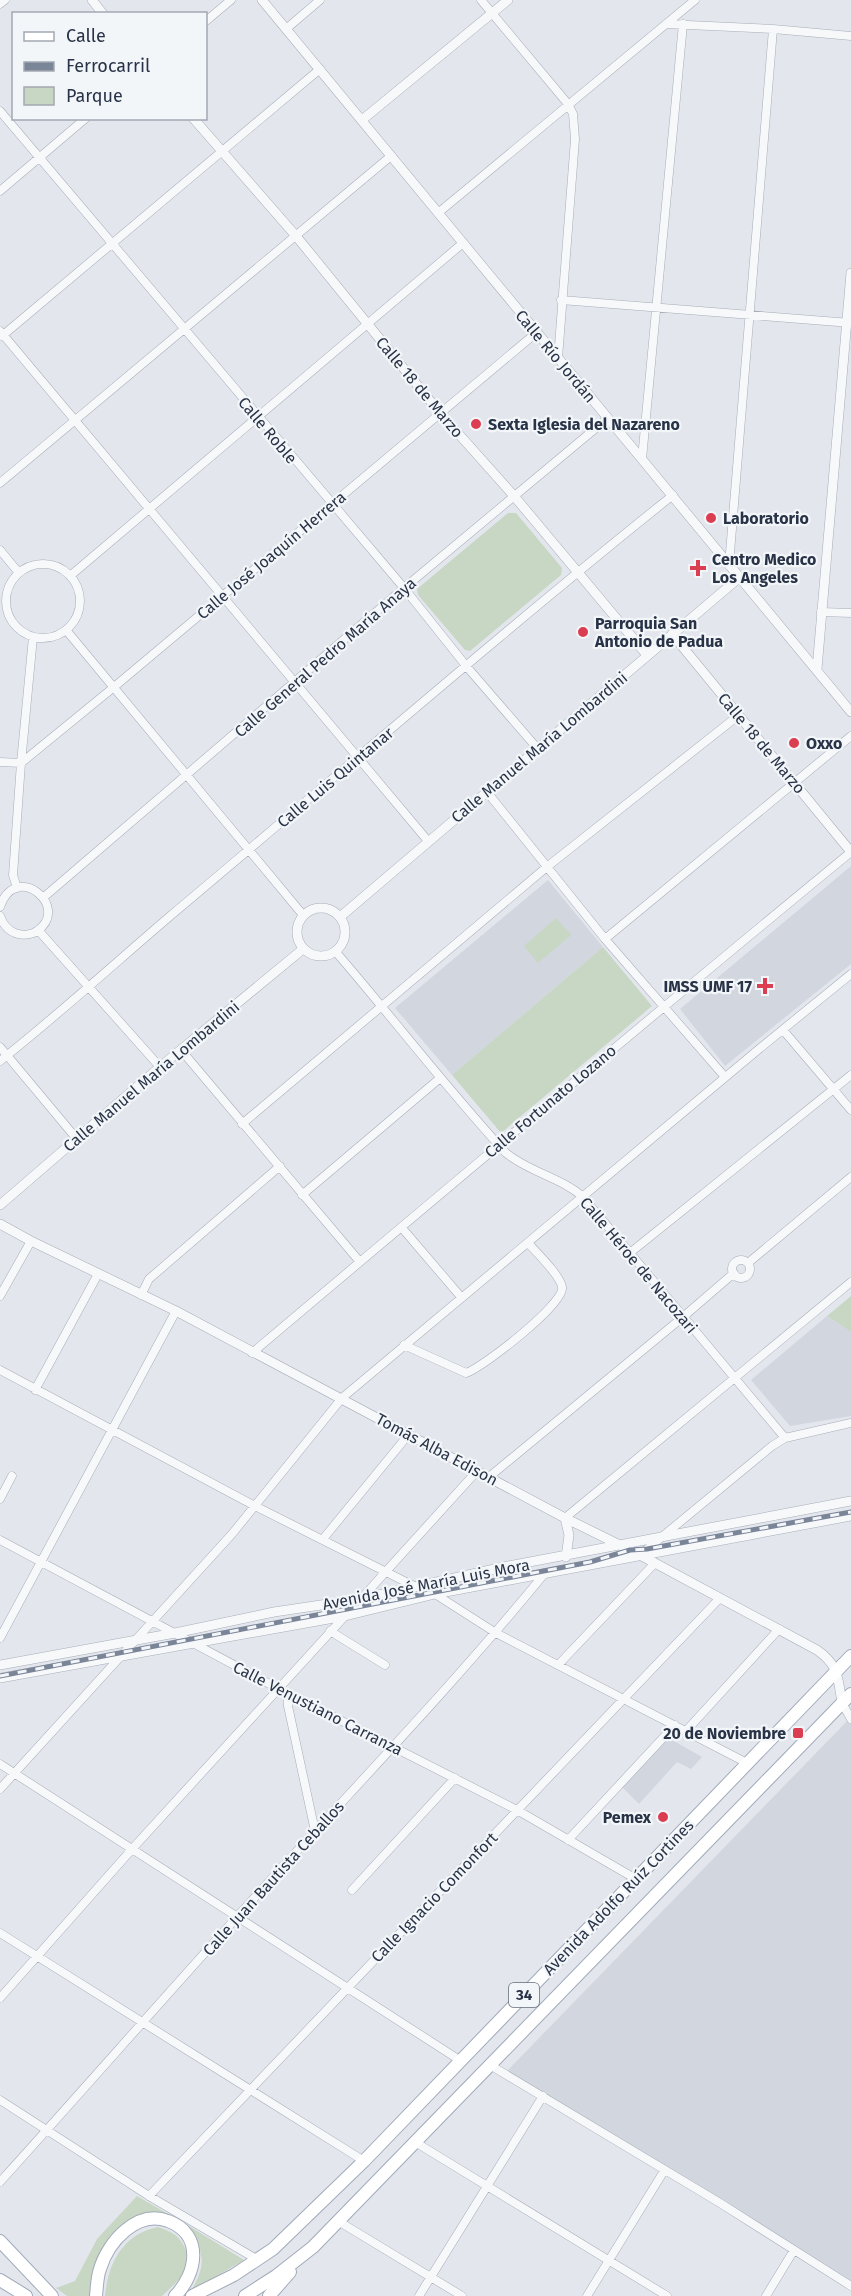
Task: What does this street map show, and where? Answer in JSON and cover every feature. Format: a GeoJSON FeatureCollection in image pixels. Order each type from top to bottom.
{"type":"FeatureCollection","features":[{"type":"Feature","properties":{"kind":"main road","name":"Avenida Adolfo Ruíz Cortines"},"geometry":{"type":"LineString","coordinates":[[192,2296],[258,2260],[285,2239],[364,2161],[851,1656]]}},
{"type":"Feature","properties":{"kind":"main road","name":"Avenida Adolfo Ruíz Cortines"},"geometry":{"type":"LineString","coordinates":[[245,2296],[276,2276],[313,2247],[847,1699]]}},
{"type":"Feature","properties":{"kind":"main road"},"geometry":{"type":"LineString","coordinates":[[96,2296],[99,2269],[113,2242],[135,2224],[155,2218],[166,2220],[184,2231],[193,2251],[194,2260],[188,2280],[175,2296]]}},
{"type":"Feature","properties":{"kind":"main road"},"geometry":{"type":"LineString","coordinates":[[0,2241],[52,2296]]}},
{"type":"Feature","properties":{"kind":"main road"},"geometry":{"type":"LineString","coordinates":[[269,2296],[313,2247]]}},
{"type":"Feature","properties":{"kind":"main road"},"geometry":{"type":"LineString","coordinates":[[0,2280],[26,2296]]}},
{"type":"Feature","properties":{"kind":"street"},"geometry":{"type":"LineString","coordinates":[[0,4],[5,0]]}},
{"type":"Feature","properties":{"kind":"street"},"geometry":{"type":"LineString","coordinates":[[92,0],[101,12]]}},
{"type":"Feature","properties":{"kind":"street"},"geometry":{"type":"LineString","coordinates":[[207,20],[231,0]]}},
{"type":"Feature","properties":{"kind":"street","name":"Calle Río Jordán"},"geometry":{"type":"LineString","coordinates":[[262,0],[851,712]]}},
{"type":"Feature","properties":{"kind":"street"},"geometry":{"type":"LineString","coordinates":[[286,29],[320,0]]}},
{"type":"Feature","properties":{"kind":"street"},"geometry":{"type":"LineString","coordinates":[[481,0],[568,104],[573,114],[576,139],[558,358]]}},
{"type":"Feature","properties":{"kind":"street"},"geometry":{"type":"LineString","coordinates":[[362,120],[508,0]]}},
{"type":"Feature","properties":{"kind":"street"},"geometry":{"type":"LineString","coordinates":[[438,213],[695,0]]}},
{"type":"Feature","properties":{"kind":"street"},"geometry":{"type":"LineString","coordinates":[[666,24],[773,29],[851,36]]}},
{"type":"Feature","properties":{"kind":"street"},"geometry":{"type":"LineString","coordinates":[[642,459],[683,24]]}},
{"type":"Feature","properties":{"kind":"street"},"geometry":{"type":"LineString","coordinates":[[729,565],[773,29]]}},
{"type":"Feature","properties":{"kind":"street"},"geometry":{"type":"LineString","coordinates":[[320,69],[1,334],[428,841]]}},
{"type":"Feature","properties":{"kind":"street","name":"Calle Roble"},"geometry":{"type":"LineString","coordinates":[[0,111],[537,748]]}},
{"type":"Feature","properties":{"kind":"street"},"geometry":{"type":"LineString","coordinates":[[0,191],[84,120]]}},
{"type":"Feature","properties":{"kind":"street","name":"Calle 18 de Marzo"},"geometry":{"type":"LineString","coordinates":[[195,120],[296,236],[440,413],[514,496],[647,655]]}},
{"type":"Feature","properties":{"kind":"street"},"geometry":{"type":"LineString","coordinates":[[0,483],[390,156]]}},
{"type":"Feature","properties":{"kind":"street"},"geometry":{"type":"LineString","coordinates":[[70,576],[463,243]]}},
{"type":"Feature","properties":{"kind":"street"},"geometry":{"type":"LineString","coordinates":[[817,669],[849,323],[851,273]]}},
{"type":"Feature","properties":{"kind":"street"},"geometry":{"type":"LineString","coordinates":[[561,300],[849,323]]}},
{"type":"Feature","properties":{"kind":"street","name":"Calle José Joaquín Herrera"},"geometry":{"type":"LineString","coordinates":[[21,763],[224,596],[330,504],[536,333]]}},
{"type":"Feature","properties":{"kind":"street","name":"Calle General Pedro María Anaya"},"geometry":{"type":"LineString","coordinates":[[44,897],[404,588],[608,418]]}},
{"type":"Feature","properties":{"kind":"street","name":"Calle Luis Quintanar"},"geometry":{"type":"LineString","coordinates":[[0,1061],[578,571],[673,495]]}},
{"type":"Feature","properties":{"kind":"street"},"geometry":{"type":"LineString","coordinates":[[0,550],[19,573]]}},
{"type":"Feature","properties":{"kind":"street"},"geometry":{"type":"LineString","coordinates":[[39,564],[51,565],[70,576],[77,586],[80,604],[74,621],[66,630],[50,638],[33,637],[23,633],[14,625],[3,605],[8,587],[19,573],[39,564]]}},
{"type":"Feature","properties":{"kind":"street","name":"Calle Manuel María Lombardini"},"geometry":{"type":"LineString","coordinates":[[340,918],[740,577]]}},
{"type":"Feature","properties":{"kind":"street"},"geometry":{"type":"LineString","coordinates":[[821,612],[851,613]]}},
{"type":"Feature","properties":{"kind":"street"},"geometry":{"type":"LineString","coordinates":[[66,630],[303,915]]}},
{"type":"Feature","properties":{"kind":"street","name":"Calle 18 de Marzo"},"geometry":{"type":"LineString","coordinates":[[672,634],[851,852]]}},
{"type":"Feature","properties":{"kind":"street"},"geometry":{"type":"LineString","coordinates":[[17,888],[13,876],[33,637]]}},
{"type":"Feature","properties":{"kind":"street"},"geometry":{"type":"LineString","coordinates":[[242,1124],[548,866],[739,715]]}},
{"type":"Feature","properties":{"kind":"street"},"geometry":{"type":"LineString","coordinates":[[605,939],[851,736]]}},
{"type":"Feature","properties":{"kind":"street"},"geometry":{"type":"LineString","coordinates":[[0,762],[21,763]]}},
{"type":"Feature","properties":{"kind":"street"},"geometry":{"type":"LineString","coordinates":[[487,792],[605,939],[725,1077]]}},
{"type":"Feature","properties":{"kind":"street","name":"Calle Fortunato Lozano"},"geometry":{"type":"LineString","coordinates":[[252,1353],[402,1228],[498,1144],[851,852]]}},
{"type":"Feature","properties":{"kind":"street"},"geometry":{"type":"LineString","coordinates":[[0,907],[6,895],[17,888],[32,888],[44,897],[48,911],[38,930],[23,935],[8,930],[0,916]]}},
{"type":"Feature","properties":{"kind":"street"},"geometry":{"type":"LineString","coordinates":[[325,908],[336,913],[340,918],[345,932],[344,939],[335,951],[318,956],[303,949],[296,936],[298,921],[303,915],[313,909],[325,908]]}},
{"type":"Feature","properties":{"kind":"street"},"geometry":{"type":"LineString","coordinates":[[38,930],[160,1067]]}},
{"type":"Feature","properties":{"kind":"street","name":"Calle Manuel María Lombardini"},"geometry":{"type":"LineString","coordinates":[[0,1204],[303,949]]}},
{"type":"Feature","properties":{"kind":"street","name":"Calle Héroe de Nacozari"},"geometry":{"type":"LineString","coordinates":[[335,951],[439,1079],[498,1144],[518,1163],[569,1185],[583,1197],[785,1438]]}},
{"type":"Feature","properties":{"kind":"street"},"geometry":{"type":"LineString","coordinates":[[0,1789],[121,1658],[255,1506],[342,1398],[851,974]]}},
{"type":"Feature","properties":{"kind":"street"},"geometry":{"type":"LineString","coordinates":[[783,1030],[851,1110]]}},
{"type":"Feature","properties":{"kind":"street"},"geometry":{"type":"LineString","coordinates":[[0,1047],[76,1138]]}},
{"type":"Feature","properties":{"kind":"street"},"geometry":{"type":"LineString","coordinates":[[181,1050],[360,1262]]}},
{"type":"Feature","properties":{"kind":"street"},"geometry":{"type":"LineString","coordinates":[[631,1252],[851,1075]]}},
{"type":"Feature","properties":{"kind":"street"},"geometry":{"type":"LineString","coordinates":[[302,1195],[439,1079]]}},
{"type":"Feature","properties":{"kind":"street"},"geometry":{"type":"LineString","coordinates":[[141,1295],[149,1279],[280,1166]]}},
{"type":"Feature","properties":{"kind":"street"},"geometry":{"type":"LineString","coordinates":[[489,1477],[734,1273],[739,1277],[745,1277],[750,1272],[748,1263],[851,1177]]}},
{"type":"Feature","properties":{"kind":"street","name":"Tomás Alba Edison"},"geometry":{"type":"LineString","coordinates":[[0,1224],[176,1311],[565,1518],[622,1545],[826,1656],[837,1671]]}},
{"type":"Feature","properties":{"kind":"street"},"geometry":{"type":"LineString","coordinates":[[402,1228],[461,1297]]}},
{"type":"Feature","properties":{"kind":"street"},"geometry":{"type":"LineString","coordinates":[[0,1296],[31,1241]]}},
{"type":"Feature","properties":{"kind":"street"},"geometry":{"type":"LineString","coordinates":[[404,1345],[466,1372],[483,1365],[508,1345],[551,1307],[562,1294],[562,1287],[558,1280],[528,1243]]}},
{"type":"Feature","properties":{"kind":"street"},"geometry":{"type":"LineString","coordinates":[[35,1390],[98,1274]]}},
{"type":"Feature","properties":{"kind":"street"},"geometry":{"type":"LineString","coordinates":[[566,1557],[569,1535],[565,1518],[851,1282]]}},
{"type":"Feature","properties":{"kind":"street"},"geometry":{"type":"LineString","coordinates":[[0,1638],[176,1311]]}},
{"type":"Feature","properties":{"kind":"street"},"geometry":{"type":"LineString","coordinates":[[0,1370],[255,1506],[414,1586]]}},
{"type":"Feature","properties":{"kind":"street"},"geometry":{"type":"LineString","coordinates":[[640,1555],[754,1460],[785,1438],[851,1424]]}},
{"type":"Feature","properties":{"kind":"street"},"geometry":{"type":"LineString","coordinates":[[323,1539],[409,1434]]}},
{"type":"Feature","properties":{"kind":"street"},"geometry":{"type":"LineString","coordinates":[[361,1599],[477,1471]]}},
{"type":"Feature","properties":{"kind":"street"},"geometry":{"type":"LineString","coordinates":[[0,1499],[12,1476]]}},
{"type":"Feature","properties":{"kind":"street","name":"Avenida José María Luis Mora"},"geometry":{"type":"LineString","coordinates":[[0,1665],[175,1634],[274,1612],[361,1599],[508,1566],[566,1557],[663,1536],[851,1501]]}},
{"type":"Feature","properties":{"kind":"street","name":"Avenida José María Luis Mora"},"geometry":{"type":"LineString","coordinates":[[0,1678],[345,1616],[435,1594],[851,1516]]}},
{"type":"Feature","properties":{"kind":"street","name":"Calle Venustiano Carranza"},"geometry":{"type":"LineString","coordinates":[[0,1540],[279,1689],[517,1810],[636,1879]]}},
{"type":"Feature","properties":{"kind":"street"},"geometry":{"type":"LineString","coordinates":[[559,1664],[655,1563]]}},
{"type":"Feature","properties":{"kind":"street","name":"Calle Juan Bautista Ceballos"},"geometry":{"type":"LineString","coordinates":[[0,2182],[315,1831],[394,1748],[545,1573]]}},
{"type":"Feature","properties":{"kind":"street"},"geometry":{"type":"LineString","coordinates":[[435,1594],[496,1632],[747,1763]]}},
{"type":"Feature","properties":{"kind":"street","name":"Calle Ignacio Comonfort"},"geometry":{"type":"LineString","coordinates":[[148,2196],[720,1598]]}},
{"type":"Feature","properties":{"kind":"street"},"geometry":{"type":"LineString","coordinates":[[0,1998],[133,1848],[345,1616]]}},
{"type":"Feature","properties":{"kind":"street"},"geometry":{"type":"LineString","coordinates":[[686,1731],[779,1629]]}},
{"type":"Feature","properties":{"kind":"street"},"geometry":{"type":"LineString","coordinates":[[330,1631],[385,1665]]}},
{"type":"Feature","properties":{"kind":"street"},"geometry":{"type":"LineString","coordinates":[[837,1671],[851,1719]]}},
{"type":"Feature","properties":{"kind":"street"},"geometry":{"type":"LineString","coordinates":[[288,1693],[288,1706],[315,1831]]}},
{"type":"Feature","properties":{"kind":"street"},"geometry":{"type":"LineString","coordinates":[[568,1840],[675,1725]]}},
{"type":"Feature","properties":{"kind":"street"},"geometry":{"type":"LineString","coordinates":[[0,1764],[460,2061]]}},
{"type":"Feature","properties":{"kind":"street"},"geometry":{"type":"LineString","coordinates":[[351,1890],[454,1778]]}},
{"type":"Feature","properties":{"kind":"street"},"geometry":{"type":"LineString","coordinates":[[0,1933],[364,2161]]}},
{"type":"Feature","properties":{"kind":"street"},"geometry":{"type":"LineString","coordinates":[[490,2065],[720,2203],[851,2286]]}},
{"type":"Feature","properties":{"kind":"street"},"geometry":{"type":"LineString","coordinates":[[419,2296],[543,2096]]}},
{"type":"Feature","properties":{"kind":"street"},"geometry":{"type":"LineString","coordinates":[[0,2100],[148,2196],[258,2260]]}},
{"type":"Feature","properties":{"kind":"street"},"geometry":{"type":"LineString","coordinates":[[415,2142],[667,2296]]}},
{"type":"Feature","properties":{"kind":"street"},"geometry":{"type":"LineString","coordinates":[[586,2296],[664,2171]]}},
{"type":"Feature","properties":{"kind":"street"},"geometry":{"type":"LineString","coordinates":[[338,2221],[462,2296]]}},
{"type":"Feature","properties":{"kind":"street"},"geometry":{"type":"LineString","coordinates":[[766,2296],[794,2250]]}},
{"type":"Feature","properties":{"kind":"shaded area","name":"IMSS UMF 17"},"geometry":{"type":"Polygon","coordinates":[[[851,866],[851,964],[725,1066],[680,1009],[851,866]]]}},
{"type":"Feature","properties":{"kind":"shaded area"},"geometry":{"type":"Polygon","coordinates":[[[548,880],[603,947],[452,1075],[395,1008],[548,880]]]}},
{"type":"Feature","properties":{"kind":"shaded area"},"geometry":{"type":"Polygon","coordinates":[[[827,1316],[851,1332],[851,1416],[790,1426],[751,1380],[827,1316]]]}},
{"type":"Feature","properties":{"kind":"shaded area"},"geometry":{"type":"Polygon","coordinates":[[[851,1717],[851,2284],[507,2071],[851,1717]]]}},
{"type":"Feature","properties":{"kind":"shaded area"},"geometry":{"type":"Polygon","coordinates":[[[667,1737],[702,1757],[691,1769],[677,1762],[639,1804],[622,1787],[667,1737]]]}},
{"type":"Feature","properties":{"kind":"green space"},"geometry":{"type":"Polygon","coordinates":[[[508,513],[516,513],[562,568],[561,575],[470,651],[465,650],[418,595],[417,589],[508,513]]]}},
{"type":"Feature","properties":{"kind":"green space"},"geometry":{"type":"Polygon","coordinates":[[[556,918],[571,935],[538,963],[524,946],[556,918]]]}},
{"type":"Feature","properties":{"kind":"green space"},"geometry":{"type":"Polygon","coordinates":[[[603,947],[652,1006],[501,1133],[452,1075],[603,947]]]}},
{"type":"Feature","properties":{"kind":"green space"},"geometry":{"type":"Polygon","coordinates":[[[851,1296],[851,1332],[827,1316],[851,1296]]]}},
{"type":"Feature","properties":{"kind":"green space"},"geometry":{"type":"Polygon","coordinates":[[[137,2196],[180,2221],[160,2214],[133,2219],[127,2224],[114,2246],[91,2296],[67,2296],[56,2288],[75,2281],[97,2239],[137,2196]]]}},
{"type":"Feature","properties":{"kind":"green space"},"geometry":{"type":"Polygon","coordinates":[[[189,2226],[244,2260],[191,2291],[200,2273],[202,2258],[189,2226]]]}},
{"type":"Feature","properties":{"kind":"green space"},"geometry":{"type":"Polygon","coordinates":[[[158,2227],[176,2235],[185,2248],[190,2262],[181,2278],[162,2296],[105,2296],[110,2272],[120,2252],[135,2236],[158,2227]]]}},
{"type":"Feature","properties":{"kind":"railway"},"geometry":{"type":"LineString","coordinates":[[0,1676],[590,1562],[630,1550],[647,1549],[851,1512]]}},
{"type":"Feature","properties":{"kind":"place","name":"Sexta Iglesia del Nazareno"},"geometry":{"type":"Point","coordinates":[476,424]}},
{"type":"Feature","properties":{"kind":"place","name":"Laboratorio"},"geometry":{"type":"Point","coordinates":[711,518]}},
{"type":"Feature","properties":{"kind":"place","name":"Centro Medico Los Angeles"},"geometry":{"type":"Point","coordinates":[698,568]}},
{"type":"Feature","properties":{"kind":"place","name":"Parroquia San Antonio de Padua"},"geometry":{"type":"Point","coordinates":[583,632]}},
{"type":"Feature","properties":{"kind":"place","name":"Oxxo"},"geometry":{"type":"Point","coordinates":[794,743]}},
{"type":"Feature","properties":{"kind":"place","name":"IMSS UMF 17"},"geometry":{"type":"Point","coordinates":[765,986]}},
{"type":"Feature","properties":{"kind":"place","name":"20 de Noviembre"},"geometry":{"type":"Point","coordinates":[798,1733]}},
{"type":"Feature","properties":{"kind":"place","name":"Pemex"},"geometry":{"type":"Point","coordinates":[663,1817]}}]}
